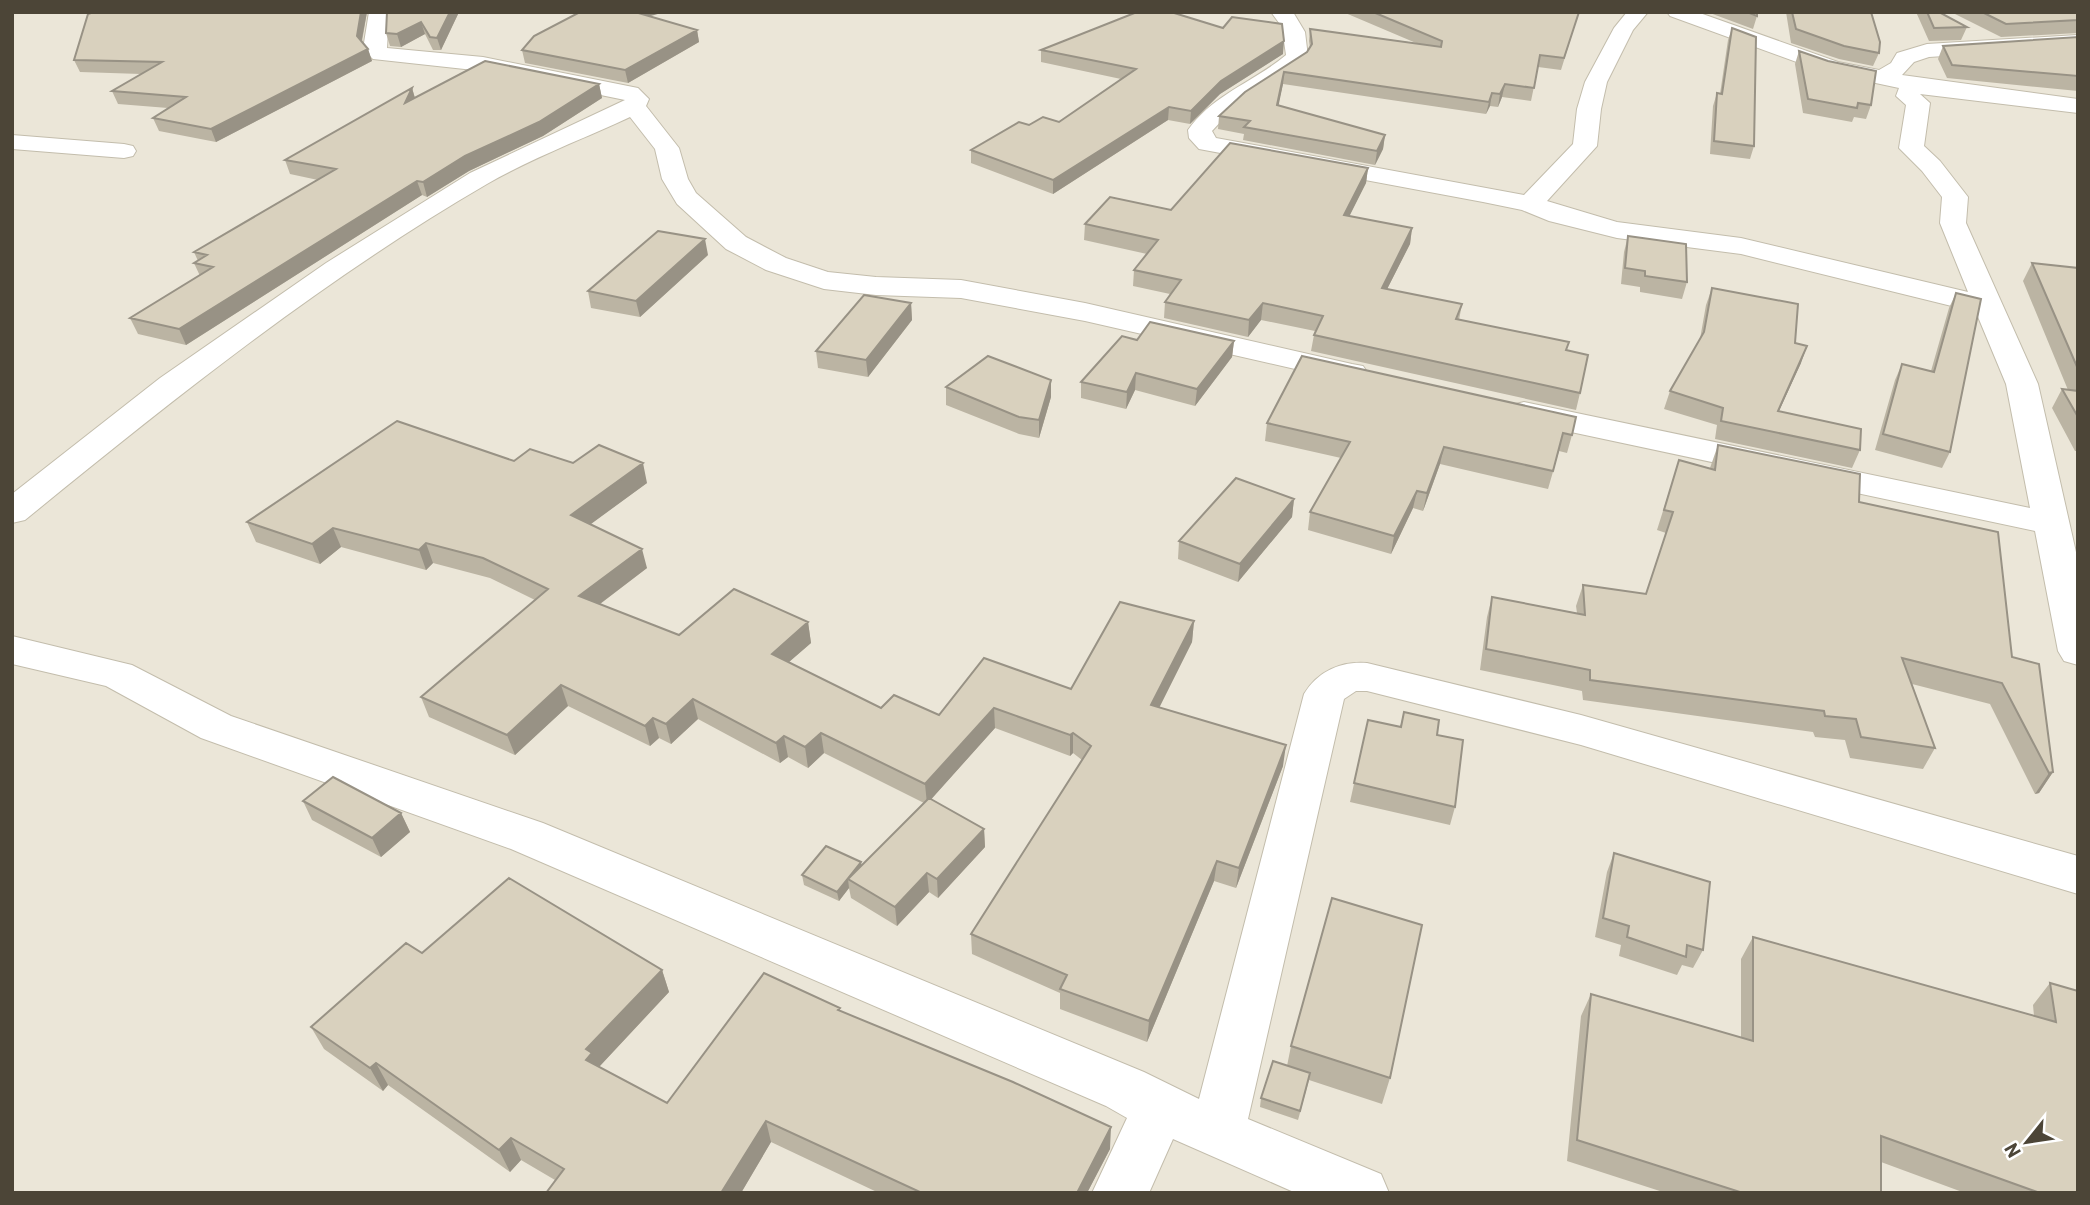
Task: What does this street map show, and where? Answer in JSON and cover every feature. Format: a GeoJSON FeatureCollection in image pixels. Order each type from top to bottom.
{"type":"FeatureCollection","features":[{"type":"Feature","properties":{"kind":"street"},"geometry":{"type":"LineString","coordinates":[[12,512],[171,385],[336,269],[479,178],[635,106],[637,99],[630,93],[483,64],[381,54],[374,49],[379,12]]}},
{"type":"Feature","properties":{"kind":"street"},"geometry":{"type":"LineString","coordinates":[[1281,12],[1297,35],[1297,57],[1285,68],[1252,86],[1208,120],[1200,130],[1201,138],[1208,144],[1530,204],[1558,215],[1617,230],[1741,246],[1989,306]]}},
{"type":"Feature","properties":{"kind":"street"},"geometry":{"type":"LineString","coordinates":[[1530,204],[1585,146],[1589,108],[1597,82],[1624,28],[1638,12]]}},
{"type":"Feature","properties":{"kind":"street"},"geometry":{"type":"LineString","coordinates":[[1677,12],[1821,64],[1897,80],[2078,106]]}},
{"type":"Feature","properties":{"kind":"street"},"geometry":{"type":"LineString","coordinates":[[1963,28],[1994,45]]}},
{"type":"Feature","properties":{"kind":"street"},"geometry":{"type":"LineString","coordinates":[[2078,41],[1927,51],[1905,58],[1897,80],[1908,96],[1918,103],[1911,148],[1931,166],[1955,197],[1953,223],[2022,384],[2052,524],[2071,583],[2078,651]]}},
{"type":"Feature","properties":{"kind":"street"},"geometry":{"type":"LineString","coordinates":[[635,106],[667,148],[675,178],[686,198],[736,243],[776,264],[824,280],[876,286],[961,289],[1085,312],[1382,380]]}},
{"type":"Feature","properties":{"kind":"street"},"geometry":{"type":"LineString","coordinates":[[12,142],[124,151]]}},
{"type":"Feature","properties":{"kind":"street"},"geometry":{"type":"LineString","coordinates":[[1499,406],[2052,524]]}},
{"type":"Feature","properties":{"kind":"street"},"geometry":{"type":"LineString","coordinates":[[12,650],[118,676],[216,727],[527,836],[1113,1083],[1160,1108],[1218,1130],[1361,1193]]}},
{"type":"Feature","properties":{"kind":"street"},"geometry":{"type":"LineString","coordinates":[[1218,1130],[1325,694],[1336,682],[1352,676],[1367,677],[1581,730],[2078,875]]}},
{"type":"Feature","properties":{"kind":"street"},"geometry":{"type":"LineString","coordinates":[[1120,1193],[1160,1108]]}},
{"type":"Feature","properties":{"kind":"shaded area"},"geometry":{"type":"Polygon","coordinates":[[[12,12],[2078,12],[2078,1193],[12,1193],[12,12]]]}},
{"type":"Feature","properties":{"kind":"building"},"geometry":{"type":"Polygon","coordinates":[[[361,12],[357,36],[368,49],[211,129],[153,118],[186,97],[112,91],[162,62],[74,60],[88,14],[361,12]]]}},
{"type":"Feature","properties":{"kind":"building"},"geometry":{"type":"Polygon","coordinates":[[[387,12],[450,12],[437,38],[430,37],[421,22],[397,34],[386,33],[387,12]]]}},
{"type":"Feature","properties":{"kind":"building"},"geometry":{"type":"Polygon","coordinates":[[[580,12],[635,12],[697,30],[625,70],[522,50],[534,36],[580,12]]]}},
{"type":"Feature","properties":{"kind":"building"},"geometry":{"type":"Polygon","coordinates":[[[1137,12],[1171,12],[1223,28],[1232,17],[1282,24],[1284,41],[1221,81],[1191,111],[1169,107],[1053,180],[971,150],[1019,122],[1029,125],[1043,117],[1059,122],[1136,69],[1041,50],[1137,12]]]}},
{"type":"Feature","properties":{"kind":"building"},"geometry":{"type":"Polygon","coordinates":[[[1373,12],[1579,12],[1564,58],[1540,55],[1534,88],[1505,84],[1500,94],[1492,93],[1489,102],[1284,72],[1277,105],[1385,135],[1377,151],[1244,127],[1250,121],[1219,116],[1245,92],[1307,52],[1312,44],[1310,29],[1441,47],[1442,41],[1373,12]]]}},
{"type":"Feature","properties":{"kind":"building"},"geometry":{"type":"Polygon","coordinates":[[[1792,12],[1871,12],[1880,42],[1879,53],[1844,46],[1796,29],[1792,12]]]}},
{"type":"Feature","properties":{"kind":"building"},"geometry":{"type":"Polygon","coordinates":[[[1927,12],[1939,12],[1967,27],[1934,28],[1927,12]]]}},
{"type":"Feature","properties":{"kind":"building"},"geometry":{"type":"Polygon","coordinates":[[[1982,12],[2078,12],[2078,20],[2006,24],[1982,12]]]}},
{"type":"Feature","properties":{"kind":"building"},"geometry":{"type":"Polygon","coordinates":[[[1732,28],[1756,37],[1754,146],[1714,141],[1717,93],[1722,94],[1732,28]]]}},
{"type":"Feature","properties":{"kind":"building"},"geometry":{"type":"Polygon","coordinates":[[[2078,37],[2078,76],[1952,65],[1943,46],[2078,37]]]}},
{"type":"Feature","properties":{"kind":"building"},"geometry":{"type":"Polygon","coordinates":[[[1799,51],[1828,61],[1876,71],[1871,105],[1858,103],[1857,108],[1808,99],[1799,51]]]}},
{"type":"Feature","properties":{"kind":"building"},"geometry":{"type":"Polygon","coordinates":[[[485,61],[599,84],[539,122],[465,156],[423,182],[417,181],[179,329],[130,318],[213,267],[194,263],[207,255],[194,252],[336,169],[285,160],[412,88],[405,103],[485,61]]]}},
{"type":"Feature","properties":{"kind":"building"},"geometry":{"type":"Polygon","coordinates":[[[1230,143],[1368,168],[1344,215],[1412,228],[1382,288],[1462,304],[1456,319],[1569,342],[1566,350],[1588,355],[1580,393],[1314,335],[1323,316],[1263,303],[1249,320],[1165,302],[1181,280],[1134,270],[1158,240],[1085,224],[1110,197],[1171,210],[1230,143]]]}},
{"type":"Feature","properties":{"kind":"building"},"geometry":{"type":"Polygon","coordinates":[[[658,231],[705,239],[636,301],[588,291],[658,231]]]}},
{"type":"Feature","properties":{"kind":"building"},"geometry":{"type":"Polygon","coordinates":[[[1628,236],[1686,244],[1687,282],[1645,276],[1645,271],[1625,268],[1628,236]]]}},
{"type":"Feature","properties":{"kind":"building"},"geometry":{"type":"Polygon","coordinates":[[[2032,263],[2078,268],[2078,369],[2032,263]]]}},
{"type":"Feature","properties":{"kind":"building"},"geometry":{"type":"Polygon","coordinates":[[[1712,288],[1798,304],[1795,343],[1807,346],[1778,411],[1861,429],[1860,450],[1721,421],[1723,408],[1670,391],[1704,332],[1712,288]]]}},
{"type":"Feature","properties":{"kind":"building"},"geometry":{"type":"Polygon","coordinates":[[[1956,293],[1981,299],[1950,452],[1883,434],[1902,364],[1934,372],[1956,293]]]}},
{"type":"Feature","properties":{"kind":"building"},"geometry":{"type":"Polygon","coordinates":[[[864,295],[911,303],[866,360],[816,351],[864,295]]]}},
{"type":"Feature","properties":{"kind":"building"},"geometry":{"type":"Polygon","coordinates":[[[1150,322],[1234,341],[1197,389],[1136,373],[1127,392],[1081,382],[1122,336],[1137,340],[1150,322]]]}},
{"type":"Feature","properties":{"kind":"building"},"geometry":{"type":"Polygon","coordinates":[[[988,356],[1051,380],[1039,420],[1019,417],[946,387],[988,356]]]}},
{"type":"Feature","properties":{"kind":"building"},"geometry":{"type":"Polygon","coordinates":[[[1302,356],[1576,417],[1572,435],[1563,433],[1553,471],[1444,447],[1427,493],[1417,491],[1394,536],[1310,512],[1350,442],[1267,423],[1302,356]]]}},
{"type":"Feature","properties":{"kind":"building"},"geometry":{"type":"Polygon","coordinates":[[[2062,389],[2078,391],[2078,417],[2062,389]]]}},
{"type":"Feature","properties":{"kind":"building"},"geometry":{"type":"Polygon","coordinates":[[[397,421],[514,461],[530,449],[573,463],[599,445],[643,463],[571,515],[642,549],[579,596],[679,635],[734,589],[808,622],[772,654],[881,708],[894,695],[939,715],[984,658],[1071,689],[1120,602],[1194,621],[1151,705],[1286,745],[1239,868],[1217,861],[1149,1021],[1060,989],[1067,975],[971,934],[1091,746],[1073,733],[1070,735],[994,708],[925,784],[821,733],[805,747],[784,736],[776,743],[693,699],[666,724],[653,718],[645,726],[561,685],[507,735],[421,697],[548,589],[483,558],[426,543],[419,550],[333,528],[312,544],[247,522],[397,421]]]}},
{"type":"Feature","properties":{"kind":"building"},"geometry":{"type":"Polygon","coordinates":[[[1718,445],[1860,474],[1859,502],[1998,532],[2012,657],[2039,664],[2053,772],[2049,773],[2002,683],[1902,658],[1935,748],[1861,737],[1856,719],[1825,716],[1824,711],[1590,680],[1590,670],[1486,649],[1492,597],[1585,615],[1583,585],[1646,594],[1673,512],[1664,510],[1679,460],[1715,470],[1718,445]]]}},
{"type":"Feature","properties":{"kind":"building"},"geometry":{"type":"Polygon","coordinates":[[[1236,478],[1294,499],[1240,564],[1179,541],[1236,478]]]}},
{"type":"Feature","properties":{"kind":"building"},"geometry":{"type":"Polygon","coordinates":[[[1404,712],[1439,720],[1437,735],[1463,740],[1455,807],[1354,783],[1368,720],[1401,727],[1404,712]]]}},
{"type":"Feature","properties":{"kind":"building"},"geometry":{"type":"Polygon","coordinates":[[[333,777],[401,813],[372,838],[303,801],[333,777]]]}},
{"type":"Feature","properties":{"kind":"building"},"geometry":{"type":"Polygon","coordinates":[[[929,798],[984,829],[937,879],[927,873],[895,907],[848,879],[929,798]]]}},
{"type":"Feature","properties":{"kind":"building"},"geometry":{"type":"Polygon","coordinates":[[[826,846],[861,862],[837,892],[802,875],[826,846]]]}},
{"type":"Feature","properties":{"kind":"building"},"geometry":{"type":"Polygon","coordinates":[[[1614,853],[1710,882],[1703,950],[1687,945],[1686,957],[1627,937],[1629,926],[1603,918],[1614,853]]]}},
{"type":"Feature","properties":{"kind":"building"},"geometry":{"type":"Polygon","coordinates":[[[509,878],[662,970],[586,1049],[592,1053],[586,1060],[667,1103],[764,973],[840,1008],[838,1010],[1013,1082],[1111,1127],[1077,1193],[922,1193],[766,1121],[721,1193],[546,1193],[564,1169],[511,1138],[499,1150],[376,1063],[370,1068],[311,1027],[406,943],[422,953],[509,878]]]}},
{"type":"Feature","properties":{"kind":"building"},"geometry":{"type":"Polygon","coordinates":[[[1332,898],[1422,925],[1390,1078],[1291,1046],[1332,898]]]}},
{"type":"Feature","properties":{"kind":"building"},"geometry":{"type":"Polygon","coordinates":[[[1753,937],[2056,1022],[2050,983],[2078,991],[2078,1193],[2040,1193],[1881,1136],[1881,1193],[1743,1193],[1577,1140],[1591,994],[1753,1041],[1753,937]]]}},
{"type":"Feature","properties":{"kind":"building"},"geometry":{"type":"Polygon","coordinates":[[[1273,1061],[1310,1073],[1300,1111],[1261,1098],[1273,1061]]]}}]}
